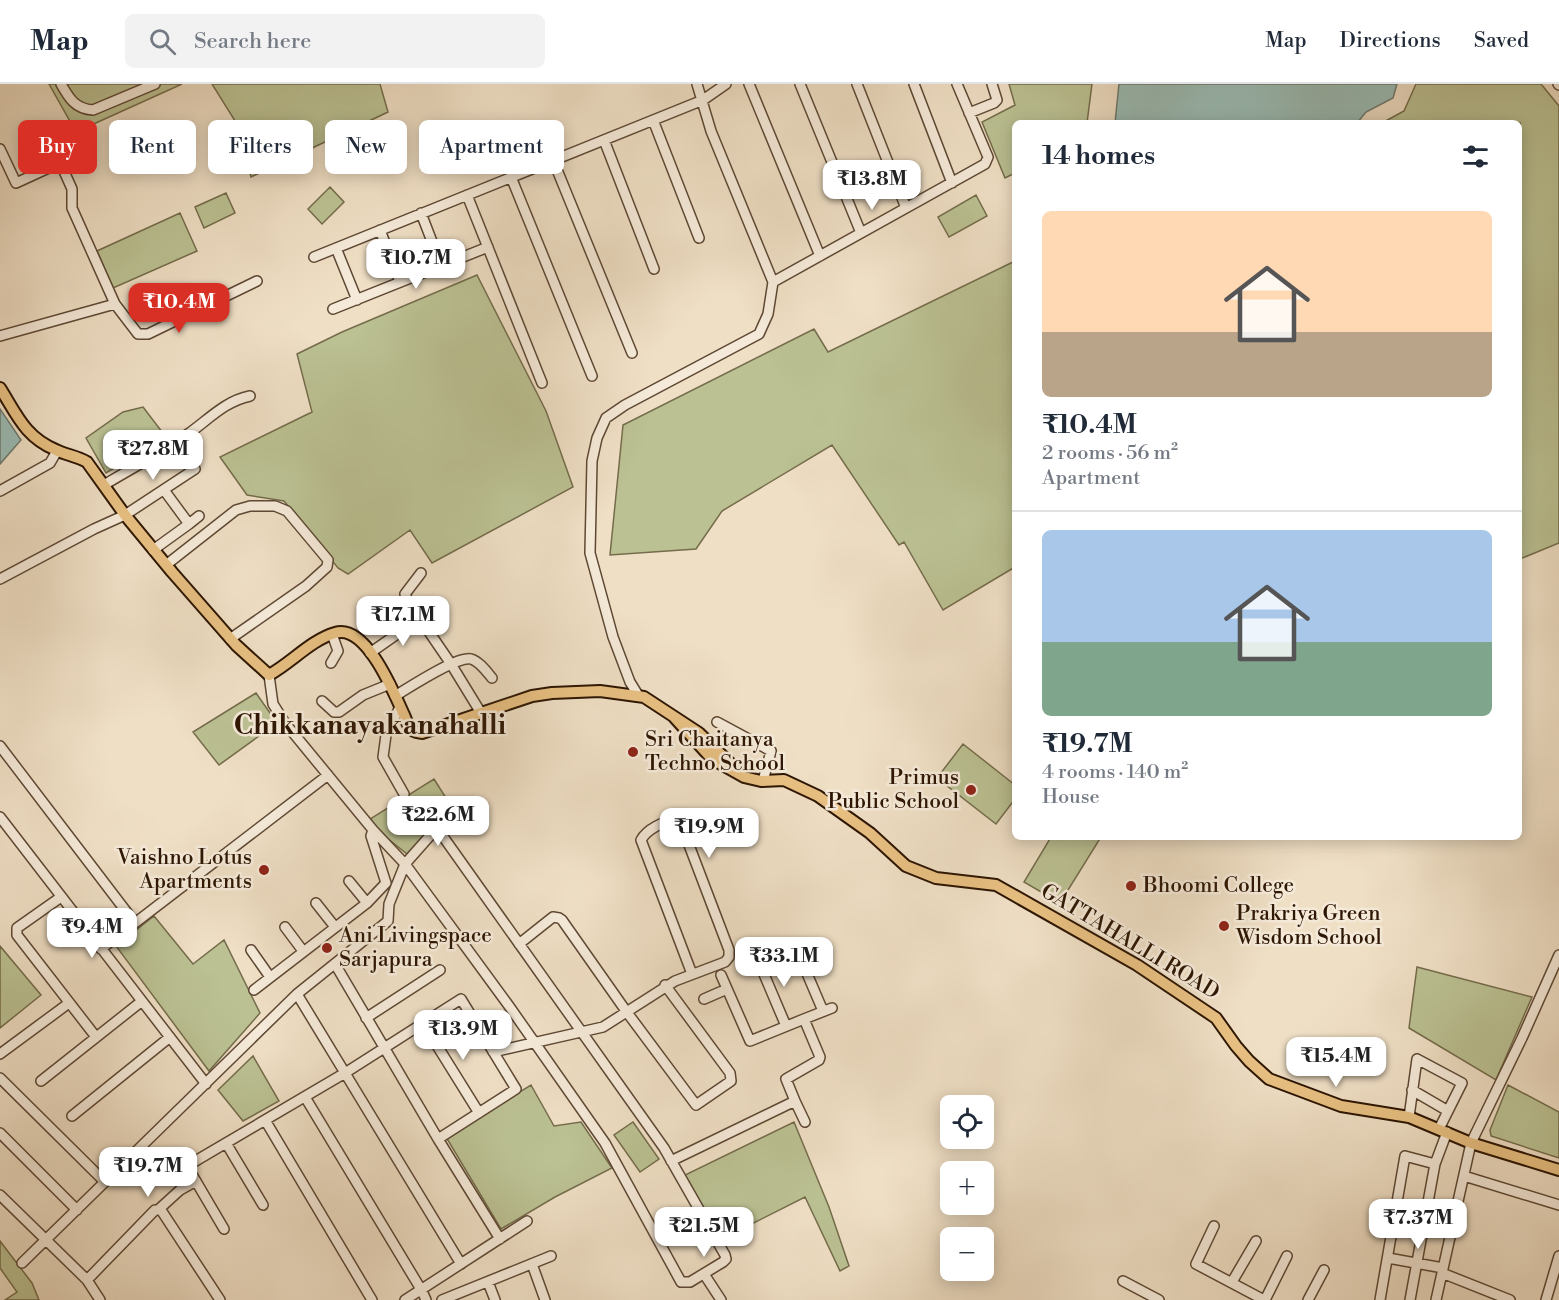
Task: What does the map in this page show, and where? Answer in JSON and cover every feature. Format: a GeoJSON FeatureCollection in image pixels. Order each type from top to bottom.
{"type":"FeatureCollection","features":[{"type":"Feature","properties":{"kind":"main road"},"geometry":{"type":"LineString","coordinates":[[0,388],[28,432],[38,441],[87,462],[153,550],[230,639],[269,675],[324,637],[347,632],[353,634],[360,639],[390,684],[408,726],[422,733],[512,701],[552,693],[600,691],[638,696]]}},
{"type":"Feature","properties":{"kind":"main road","name":"GATTAHALLI ROAD"},"geometry":{"type":"LineString","coordinates":[[638,696],[644,697],[699,733],[744,777],[763,781],[784,780],[818,796],[870,833],[906,866],[936,878],[996,885],[1137,965],[1216,1018],[1243,1054],[1269,1079],[1341,1106],[1409,1117],[1471,1143],[1559,1170]]}},
{"type":"Feature","properties":{"kind":"street"},"geometry":{"type":"LineString","coordinates":[[61,84],[74,104],[82,109],[93,110],[155,84]]}},
{"type":"Feature","properties":{"kind":"street"},"geometry":{"type":"LineString","coordinates":[[638,696],[630,682],[613,637],[590,553],[592,461],[597,438],[606,418],[625,405],[759,334],[768,314],[773,282],[711,131],[697,84]]}},
{"type":"Feature","properties":{"kind":"street"},"geometry":{"type":"LineString","coordinates":[[564,156],[703,100],[726,84]]}},
{"type":"Feature","properties":{"kind":"street"},"geometry":{"type":"LineString","coordinates":[[749,84],[820,256]]}},
{"type":"Feature","properties":{"kind":"street"},"geometry":{"type":"LineString","coordinates":[[800,84],[861,233]]}},
{"type":"Feature","properties":{"kind":"street"},"geometry":{"type":"LineString","coordinates":[[857,84],[906,208]]}},
{"type":"Feature","properties":{"kind":"street"},"geometry":{"type":"LineString","coordinates":[[914,84],[952,183]]}},
{"type":"Feature","properties":{"kind":"street"},"geometry":{"type":"LineString","coordinates":[[773,282],[988,161],[957,84]]}},
{"type":"Feature","properties":{"kind":"street"},"geometry":{"type":"LineString","coordinates":[[969,114],[997,100],[992,84]]}},
{"type":"Feature","properties":{"kind":"street"},"geometry":{"type":"LineString","coordinates":[[653,120],[699,238]]}},
{"type":"Feature","properties":{"kind":"street"},"geometry":{"type":"LineString","coordinates":[[604,140],[654,269]]}},
{"type":"Feature","properties":{"kind":"street"},"geometry":{"type":"LineString","coordinates":[[0,149],[16,183],[53,166],[63,169],[72,189],[72,208],[115,304],[138,334],[148,334],[257,281]]}},
{"type":"Feature","properties":{"kind":"street"},"geometry":{"type":"LineString","coordinates":[[314,257],[519,174]]}},
{"type":"Feature","properties":{"kind":"street"},"geometry":{"type":"LineString","coordinates":[[560,174],[632,353]]}},
{"type":"Feature","properties":{"kind":"street"},"geometry":{"type":"LineString","coordinates":[[511,177],[592,376]]}},
{"type":"Feature","properties":{"kind":"street"},"geometry":{"type":"LineString","coordinates":[[468,195],[542,383]]}},
{"type":"Feature","properties":{"kind":"street"},"geometry":{"type":"LineString","coordinates":[[421,213],[441,266]]}},
{"type":"Feature","properties":{"kind":"street"},"geometry":{"type":"LineString","coordinates":[[380,230],[400,282]]}},
{"type":"Feature","properties":{"kind":"street"},"geometry":{"type":"LineString","coordinates":[[333,309],[488,246]]}},
{"type":"Feature","properties":{"kind":"street"},"geometry":{"type":"LineString","coordinates":[[336,248],[357,300]]}},
{"type":"Feature","properties":{"kind":"street"},"geometry":{"type":"LineString","coordinates":[[0,336],[115,304]]}},
{"type":"Feature","properties":{"kind":"street"},"geometry":{"type":"LineString","coordinates":[[104,485],[187,435],[228,404],[250,396]]}},
{"type":"Feature","properties":{"kind":"street"},"geometry":{"type":"LineString","coordinates":[[0,490],[50,463],[57,451]]}},
{"type":"Feature","properties":{"kind":"street"},"geometry":{"type":"LineString","coordinates":[[0,579],[125,515],[195,469]]}},
{"type":"Feature","properties":{"kind":"street"},"geometry":{"type":"LineString","coordinates":[[164,490],[189,524]]}},
{"type":"Feature","properties":{"kind":"street"},"geometry":{"type":"LineString","coordinates":[[166,565],[236,510],[250,506],[263,506],[280,507],[287,511],[328,560],[327,567],[306,586],[230,639]]}},
{"type":"Feature","properties":{"kind":"street"},"geometry":{"type":"LineString","coordinates":[[153,550],[199,516]]}},
{"type":"Feature","properties":{"kind":"street"},"geometry":{"type":"LineString","coordinates":[[421,573],[405,594],[480,713]]}},
{"type":"Feature","properties":{"kind":"street"},"geometry":{"type":"LineString","coordinates":[[370,653],[420,618]]}},
{"type":"Feature","properties":{"kind":"street"},"geometry":{"type":"LineString","coordinates":[[331,663],[338,651],[332,634]]}},
{"type":"Feature","properties":{"kind":"street"},"geometry":{"type":"LineString","coordinates":[[395,696],[458,660],[473,659],[492,678]]}},
{"type":"Feature","properties":{"kind":"street"},"geometry":{"type":"LineString","coordinates":[[269,675],[273,704],[285,723],[373,830],[405,864],[604,1143],[681,1282],[690,1282],[723,1263],[726,1259],[725,1255],[671,1161],[436,828]]}},
{"type":"Feature","properties":{"kind":"street"},"geometry":{"type":"LineString","coordinates":[[322,701],[334,712],[339,712],[363,695],[390,684]]}},
{"type":"Feature","properties":{"kind":"street"},"geometry":{"type":"LineString","coordinates":[[400,707],[386,735],[383,757],[404,794]]}},
{"type":"Feature","properties":{"kind":"street"},"geometry":{"type":"LineString","coordinates":[[717,722],[771,751],[763,781]]}},
{"type":"Feature","properties":{"kind":"street"},"geometry":{"type":"LineString","coordinates":[[0,746],[135,923]]}},
{"type":"Feature","properties":{"kind":"street"},"geometry":{"type":"LineString","coordinates":[[101,949],[328,775]]}},
{"type":"Feature","properties":{"kind":"street"},"geometry":{"type":"LineString","coordinates":[[22,1263],[297,994],[388,921],[389,904],[405,864],[451,812]]}},
{"type":"Feature","properties":{"kind":"street"},"geometry":{"type":"LineString","coordinates":[[0,817],[206,1084]]}},
{"type":"Feature","properties":{"kind":"street"},"geometry":{"type":"LineString","coordinates":[[493,1052],[603,1027],[666,985],[725,962],[729,957],[729,950],[681,824],[676,820],[667,820],[644,835],[641,840],[692,974]]}},
{"type":"Feature","properties":{"kind":"street"},"geometry":{"type":"LineString","coordinates":[[254,990],[367,903],[386,883],[371,837],[373,830]]}},
{"type":"Feature","properties":{"kind":"street"},"geometry":{"type":"LineString","coordinates":[[349,881],[367,903]]}},
{"type":"Feature","properties":{"kind":"street"},"geometry":{"type":"LineString","coordinates":[[61,897],[16,930],[17,935],[96,1037]]}},
{"type":"Feature","properties":{"kind":"street"},"geometry":{"type":"LineString","coordinates":[[316,903],[335,927]]}},
{"type":"Feature","properties":{"kind":"street"},"geometry":{"type":"LineString","coordinates":[[519,944],[553,917],[559,918],[696,1105],[731,1081],[730,1073],[666,985]]}},
{"type":"Feature","properties":{"kind":"street"},"geometry":{"type":"LineString","coordinates":[[285,927],[303,951]]}},
{"type":"Feature","properties":{"kind":"street"},"geometry":{"type":"LineString","coordinates":[[721,975],[750,1041],[828,1010],[794,943]]}},
{"type":"Feature","properties":{"kind":"street"},"geometry":{"type":"LineString","coordinates":[[250,950],[270,977]]}},
{"type":"Feature","properties":{"kind":"street"},"geometry":{"type":"LineString","coordinates":[[1436,1300],[1471,1143],[1559,955]]}},
{"type":"Feature","properties":{"kind":"street"},"geometry":{"type":"LineString","coordinates":[[758,960],[786,1026]]}},
{"type":"Feature","properties":{"kind":"street"},"geometry":{"type":"LineString","coordinates":[[334,964],[500,1239]]}},
{"type":"Feature","properties":{"kind":"street"},"geometry":{"type":"LineString","coordinates":[[366,1018],[440,970]]}},
{"type":"Feature","properties":{"kind":"street"},"geometry":{"type":"LineString","coordinates":[[704,999],[727,989]]}},
{"type":"Feature","properties":{"kind":"street"},"geometry":{"type":"LineString","coordinates":[[297,994],[461,1264]]}},
{"type":"Feature","properties":{"kind":"street"},"geometry":{"type":"LineString","coordinates":[[224,1229],[187,1167],[345,1073],[461,999],[516,1089],[438,1139]]}},
{"type":"Feature","properties":{"kind":"street"},"geometry":{"type":"LineString","coordinates":[[41,1081],[142,1001]]}},
{"type":"Feature","properties":{"kind":"street"},"geometry":{"type":"LineString","coordinates":[[0,1054],[69,1003]]}},
{"type":"Feature","properties":{"kind":"street"},"geometry":{"type":"LineString","coordinates":[[804,1019],[820,1057],[819,1060],[786,1078],[805,1122]]}},
{"type":"Feature","properties":{"kind":"street"},"geometry":{"type":"LineString","coordinates":[[423,1023],[479,1113]]}},
{"type":"Feature","properties":{"kind":"street"},"geometry":{"type":"LineString","coordinates":[[72,1116],[170,1037]]}},
{"type":"Feature","properties":{"kind":"street"},"geometry":{"type":"LineString","coordinates":[[1409,1117],[1417,1059],[1462,1083],[1443,1130],[1410,1300]]}},
{"type":"Feature","properties":{"kind":"street"},"geometry":{"type":"LineString","coordinates":[[0,1078],[105,1182]]}},
{"type":"Feature","properties":{"kind":"street"},"geometry":{"type":"LineString","coordinates":[[1412,1090],[1449,1111]]}},
{"type":"Feature","properties":{"kind":"street"},"geometry":{"type":"LineString","coordinates":[[305,1096],[424,1295]]}},
{"type":"Feature","properties":{"kind":"street"},"geometry":{"type":"LineString","coordinates":[[671,1161],[795,1101]]}},
{"type":"Feature","properties":{"kind":"street"},"geometry":{"type":"LineString","coordinates":[[265,1120],[372,1300]]}},
{"type":"Feature","properties":{"kind":"street"},"geometry":{"type":"LineString","coordinates":[[0,1132],[77,1210]]}},
{"type":"Feature","properties":{"kind":"street"},"geometry":{"type":"LineString","coordinates":[[226,1143],[263,1205]]}},
{"type":"Feature","properties":{"kind":"street"},"geometry":{"type":"LineString","coordinates":[[1380,1300],[1405,1156],[1436,1164]]}},
{"type":"Feature","properties":{"kind":"street"},"geometry":{"type":"LineString","coordinates":[[1464,1176],[1559,1205]]}},
{"type":"Feature","properties":{"kind":"street"},"geometry":{"type":"LineString","coordinates":[[87,1280],[155,1210],[158,1210],[180,1190],[196,1181]]}},
{"type":"Feature","properties":{"kind":"street"},"geometry":{"type":"LineString","coordinates":[[0,1195],[87,1280],[100,1300]]}},
{"type":"Feature","properties":{"kind":"street"},"geometry":{"type":"LineString","coordinates":[[158,1210],[161,1210],[218,1299]]}},
{"type":"Feature","properties":{"kind":"street"},"geometry":{"type":"LineString","coordinates":[[405,1300],[424,1295],[461,1264],[527,1221]]}},
{"type":"Feature","properties":{"kind":"street"},"geometry":{"type":"LineString","coordinates":[[1214,1226],[1196,1264],[1264,1300],[1287,1256]]}},
{"type":"Feature","properties":{"kind":"street"},"geometry":{"type":"LineString","coordinates":[[1232,1282],[1256,1241]]}},
{"type":"Feature","properties":{"kind":"street"},"geometry":{"type":"LineString","coordinates":[[442,1300],[551,1256]]}},
{"type":"Feature","properties":{"kind":"street"},"geometry":{"type":"LineString","coordinates":[[1545,1300],[1554,1287],[1559,1256]]}},
{"type":"Feature","properties":{"kind":"street"},"geometry":{"type":"LineString","coordinates":[[1388,1258],[1443,1270],[1510,1300]]}},
{"type":"Feature","properties":{"kind":"street"},"geometry":{"type":"LineString","coordinates":[[532,1264],[545,1300]]}},
{"type":"Feature","properties":{"kind":"street"},"geometry":{"type":"LineString","coordinates":[[1308,1300],[1324,1270]]}},
{"type":"Feature","properties":{"kind":"street"},"geometry":{"type":"LineString","coordinates":[[704,1274],[721,1300]]}},
{"type":"Feature","properties":{"kind":"street"},"geometry":{"type":"LineString","coordinates":[[1123,1281],[1159,1300]]}},
{"type":"Feature","properties":{"kind":"street"},"geometry":{"type":"LineString","coordinates":[[488,1282],[495,1300]]}},
{"type":"Feature","properties":{"kind":"green space"},"geometry":{"type":"Polygon","coordinates":[[[49,84],[182,84],[97,122],[97,120],[69,120],[49,84]]]}},
{"type":"Feature","properties":{"kind":"green space"},"geometry":{"type":"Polygon","coordinates":[[[212,84],[380,84],[388,112],[371,120],[325,120],[325,142],[313,148],[313,120],[234,120],[212,84]]]}},
{"type":"Feature","properties":{"kind":"green space"},"geometry":{"type":"Polygon","coordinates":[[[1009,84],[1092,84],[1087,120],[1012,120],[1012,174],[1005,178],[982,122],[1015,105],[1009,84]]]}},
{"type":"Feature","properties":{"kind":"green space"},"geometry":{"type":"Polygon","coordinates":[[[1416,84],[1541,84],[1559,106],[1559,543],[1522,558],[1522,120],[1388,120],[1404,111],[1416,84]]]}},
{"type":"Feature","properties":{"kind":"green space"},"geometry":{"type":"Polygon","coordinates":[[[330,187],[344,202],[322,224],[308,209],[330,187]]]}},
{"type":"Feature","properties":{"kind":"green space"},"geometry":{"type":"Polygon","coordinates":[[[226,193],[235,213],[204,228],[195,207],[226,193]]]}},
{"type":"Feature","properties":{"kind":"green space"},"geometry":{"type":"Polygon","coordinates":[[[976,195],[987,216],[949,237],[938,217],[976,195]]]}},
{"type":"Feature","properties":{"kind":"green space"},"geometry":{"type":"Polygon","coordinates":[[[180,213],[197,251],[113,288],[97,251],[180,213]]]}},
{"type":"Feature","properties":{"kind":"green space"},"geometry":{"type":"Polygon","coordinates":[[[1012,262],[1012,569],[943,610],[904,542],[899,545],[832,445],[722,511],[696,549],[610,555],[623,425],[814,329],[828,352],[1012,262]]]}},
{"type":"Feature","properties":{"kind":"green space"},"geometry":{"type":"Polygon","coordinates":[[[477,275],[546,411],[573,487],[432,563],[410,530],[348,574],[338,568],[284,501],[247,495],[220,457],[312,412],[297,354],[342,332],[477,275]]]}},
{"type":"Feature","properties":{"kind":"green space"},"geometry":{"type":"Polygon","coordinates":[[[143,407],[166,437],[106,473],[86,438],[123,412],[143,407]]]}},
{"type":"Feature","properties":{"kind":"green space"},"geometry":{"type":"Polygon","coordinates":[[[256,693],[277,723],[219,765],[193,732],[256,693]]]}},
{"type":"Feature","properties":{"kind":"green space"},"geometry":{"type":"Polygon","coordinates":[[[963,744],[1012,783],[1012,803],[996,824],[937,778],[963,744]]]}},
{"type":"Feature","properties":{"kind":"green space"},"geometry":{"type":"Polygon","coordinates":[[[434,779],[451,806],[407,854],[371,825],[370,819],[434,779]]]}},
{"type":"Feature","properties":{"kind":"green space"},"geometry":{"type":"Polygon","coordinates":[[[1049,840],[1099,840],[1060,903],[1024,882],[1049,840]]]}},
{"type":"Feature","properties":{"kind":"green space"},"geometry":{"type":"Polygon","coordinates":[[[154,916],[193,964],[224,940],[260,1013],[209,1071],[116,946],[154,916]]]}},
{"type":"Feature","properties":{"kind":"green space"},"geometry":{"type":"Polygon","coordinates":[[[0,946],[41,995],[0,1028],[0,946]]]}},
{"type":"Feature","properties":{"kind":"green space"},"geometry":{"type":"Polygon","coordinates":[[[1417,967],[1532,997],[1496,1080],[1409,1028],[1417,967]]]}},
{"type":"Feature","properties":{"kind":"green space"},"geometry":{"type":"Polygon","coordinates":[[[253,1056],[279,1101],[243,1121],[218,1090],[253,1056]]]}},
{"type":"Feature","properties":{"kind":"green space"},"geometry":{"type":"Polygon","coordinates":[[[531,1085],[554,1126],[581,1122],[612,1168],[555,1197],[501,1229],[446,1137],[531,1085]]]}},
{"type":"Feature","properties":{"kind":"green space"},"geometry":{"type":"Polygon","coordinates":[[[1508,1085],[1559,1112],[1559,1158],[1491,1136],[1490,1130],[1508,1085]]]}},
{"type":"Feature","properties":{"kind":"green space"},"geometry":{"type":"Polygon","coordinates":[[[633,1122],[659,1159],[640,1172],[614,1135],[633,1122]]]}},
{"type":"Feature","properties":{"kind":"green space"},"geometry":{"type":"Polygon","coordinates":[[[794,1122],[829,1207],[849,1266],[840,1271],[805,1197],[722,1239],[683,1176],[794,1122]]]}},
{"type":"Feature","properties":{"kind":"green space"},"geometry":{"type":"Polygon","coordinates":[[[0,1241],[32,1283],[39,1300],[5,1300],[17,1292],[0,1268],[0,1241]]]}},
{"type":"Feature","properties":{"kind":"water"},"geometry":{"type":"Polygon","coordinates":[[[1119,84],[1397,84],[1393,98],[1366,112],[1359,120],[1115,120],[1119,84]]]}},
{"type":"Feature","properties":{"kind":"water"},"geometry":{"type":"Polygon","coordinates":[[[0,409],[21,440],[0,464],[0,409]]]}},
{"type":"Feature","properties":{"kind":"place","name":"Sri Chaitanya Techno School"},"geometry":{"type":"Point","coordinates":[633,752]}},
{"type":"Feature","properties":{"kind":"place","name":"Primus Public School"},"geometry":{"type":"Point","coordinates":[971,790]}},
{"type":"Feature","properties":{"kind":"place","name":"Vaishno Lotus Apartments"},"geometry":{"type":"Point","coordinates":[264,870]}},
{"type":"Feature","properties":{"kind":"place","name":"Bhoomi College"},"geometry":{"type":"Point","coordinates":[1131,886]}},
{"type":"Feature","properties":{"kind":"place","name":"Prakriya Green Wisdom School"},"geometry":{"type":"Point","coordinates":[1224,926]}},
{"type":"Feature","properties":{"kind":"place","name":"Ani Livingspace Sarjapura"},"geometry":{"type":"Point","coordinates":[327,948]}},
{"type":"Feature","properties":{"kind":"district","name":"Chikkanayakanahalli"},"geometry":{"type":"Point","coordinates":[370,726]}}]}
